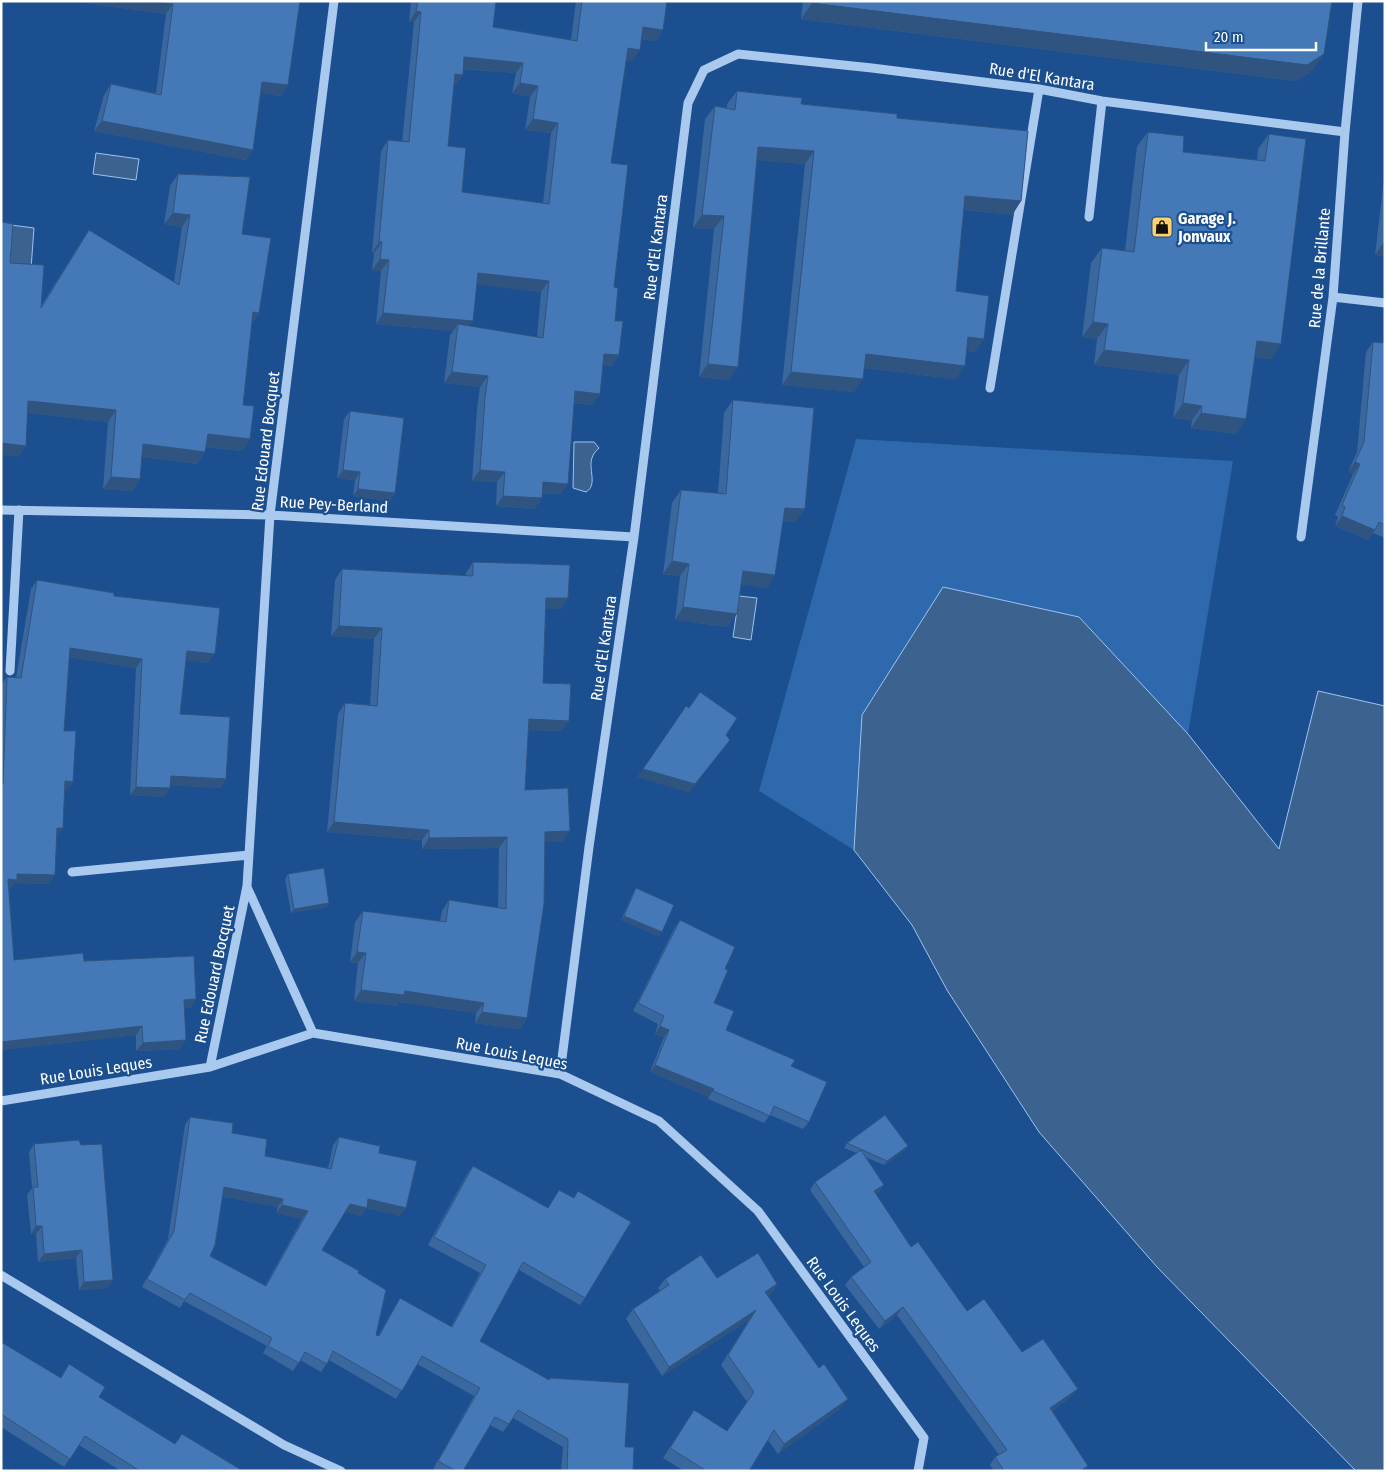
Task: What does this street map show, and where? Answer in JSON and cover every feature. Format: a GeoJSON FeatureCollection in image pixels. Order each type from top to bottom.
{"type":"FeatureCollection","features":[{"type":"Feature","properties":{"kind":"street","name":"Rue Edouard Bocquet"},"geometry":{"type":"LineString","coordinates":[[210,1067],[247,886],[270,515],[334,1]]}},
{"type":"Feature","properties":{"kind":"street","name":"Rue de la Brillante"},"geometry":{"type":"LineString","coordinates":[[1301,537],[1333,297],[1345,132],[1358,1]]}},
{"type":"Feature","properties":{"kind":"street","name":"Rue d'El Kantara"},"geometry":{"type":"LineString","coordinates":[[560,1074],[588,857],[634,537],[688,103],[704,70],[738,54],[872,68],[1039,89],[1102,101],[1345,132]]}},
{"type":"Feature","properties":{"kind":"street"},"geometry":{"type":"LineString","coordinates":[[990,388],[1039,89]]}},
{"type":"Feature","properties":{"kind":"street"},"geometry":{"type":"LineString","coordinates":[[1089,217],[1102,101]]}},
{"type":"Feature","properties":{"kind":"street"},"geometry":{"type":"LineString","coordinates":[[1333,297],[1385,303]]}},
{"type":"Feature","properties":{"kind":"street","name":"Rue Pey-Berland"},"geometry":{"type":"LineString","coordinates":[[1,510],[270,515],[634,537]]}},
{"type":"Feature","properties":{"kind":"street"},"geometry":{"type":"LineString","coordinates":[[10,670],[19,510]]}},
{"type":"Feature","properties":{"kind":"street"},"geometry":{"type":"LineString","coordinates":[[72,872],[249,855]]}},
{"type":"Feature","properties":{"kind":"street","name":"Rue Edouard Bocquet"},"geometry":{"type":"LineString","coordinates":[[247,886],[313,1034]]}},
{"type":"Feature","properties":{"kind":"street","name":"Rue Louis Leques"},"geometry":{"type":"LineString","coordinates":[[1,1101],[210,1067],[313,1034],[560,1074],[659,1121],[758,1212],[924,1438],[918,1471]]}},
{"type":"Feature","properties":{"kind":"street"},"geometry":{"type":"LineString","coordinates":[[1,1275],[284,1445],[341,1471]]}},
{"type":"Feature","properties":{"kind":"shaded area"},"geometry":{"type":"Polygon","coordinates":[[[96,153],[139,159],[136,180],[93,174],[96,153]]]}},
{"type":"Feature","properties":{"kind":"shaded area"},"geometry":{"type":"Polygon","coordinates":[[[11,225],[34,228],[31,269],[7,267],[11,225]]]}},
{"type":"Feature","properties":{"kind":"shaded area"},"geometry":{"type":"Polygon","coordinates":[[[856,439],[1233,461],[1188,734],[1279,849],[1318,691],[1385,706],[1385,1471],[1356,1471],[1157,1267],[1039,1132],[947,990],[912,925],[854,850],[759,791],[856,439]]]}},
{"type":"Feature","properties":{"kind":"shaded area"},"geometry":{"type":"Polygon","coordinates":[[[574,442],[594,442],[599,448],[592,458],[592,481],[590,489],[586,492],[573,488],[574,442]]]}},
{"type":"Feature","properties":{"kind":"shaded area"},"geometry":{"type":"Polygon","coordinates":[[[943,587],[1079,617],[1188,734],[1279,849],[1318,691],[1385,706],[1385,1471],[1356,1471],[1157,1267],[1039,1132],[947,990],[912,925],[854,850],[862,715],[943,587]]]}},
{"type":"Feature","properties":{"kind":"shaded area"},"geometry":{"type":"Polygon","coordinates":[[[739,596],[757,598],[751,640],[733,637],[739,596]]]}},
{"type":"Feature","properties":{"kind":"building"},"geometry":{"type":"Polygon","coordinates":[[[152,1],[300,1],[288,85],[262,82],[253,150],[102,121],[111,84],[161,95],[173,4],[152,1]]]}},
{"type":"Feature","properties":{"kind":"building"},"geometry":{"type":"Polygon","coordinates":[[[418,1],[496,1],[493,27],[577,41],[582,1],[667,1],[663,30],[643,27],[640,50],[628,48],[611,163],[628,165],[614,287],[618,288],[615,321],[623,321],[619,355],[604,354],[600,394],[575,391],[568,484],[543,482],[542,498],[503,496],[505,472],[480,470],[488,376],[452,372],[458,324],[543,338],[549,281],[478,273],[473,321],[383,313],[389,260],[380,259],[382,242],[379,242],[388,140],[409,142],[421,12],[416,11],[418,1]],[[464,57],[463,75],[455,74],[448,146],[466,148],[462,192],[549,204],[558,123],[533,119],[538,86],[520,83],[523,63],[464,57]]]}},
{"type":"Feature","properties":{"kind":"building"},"geometry":{"type":"Polygon","coordinates":[[[812,1],[1332,1],[1324,54],[1307,65],[812,3],[812,1]]]}},
{"type":"Feature","properties":{"kind":"building"},"geometry":{"type":"Polygon","coordinates":[[[737,91],[802,98],[801,104],[897,114],[897,118],[1028,131],[1021,201],[965,196],[956,291],[989,296],[984,339],[968,337],[965,366],[866,354],[863,379],[791,372],[814,151],[758,147],[738,367],[708,364],[724,216],[702,215],[715,106],[735,110],[737,91]]]}},
{"type":"Feature","properties":{"kind":"building"},"geometry":{"type":"Polygon","coordinates":[[[1148,132],[1184,136],[1183,152],[1265,161],[1269,134],[1306,139],[1281,344],[1257,341],[1246,419],[1201,413],[1202,406],[1183,403],[1189,360],[1104,350],[1108,324],[1093,322],[1102,248],[1134,252],[1148,132]]]}},
{"type":"Feature","properties":{"kind":"building"},"geometry":{"type":"Polygon","coordinates":[[[178,174],[250,177],[242,234],[271,238],[259,313],[253,312],[243,405],[254,406],[250,439],[208,434],[205,452],[143,444],[140,479],[111,477],[116,410],[28,401],[26,446],[1,443],[1,222],[13,224],[10,263],[44,265],[41,308],[89,230],[179,285],[190,215],[173,213],[178,174]]]}},
{"type":"Feature","properties":{"kind":"building"},"geometry":{"type":"Polygon","coordinates":[[[1373,342],[1385,343],[1385,525],[1379,522],[1375,530],[1342,516],[1345,507],[1342,505],[1360,464],[1355,462],[1364,442],[1373,342]]]}},
{"type":"Feature","properties":{"kind":"building"},"geometry":{"type":"Polygon","coordinates":[[[733,400],[814,408],[805,509],[785,508],[775,575],[743,571],[737,614],[683,607],[689,564],[672,561],[681,490],[726,494],[733,400]]]}},
{"type":"Feature","properties":{"kind":"building"},"geometry":{"type":"Polygon","coordinates":[[[350,411],[404,418],[395,493],[358,489],[360,472],[343,470],[350,411]]]}},
{"type":"Feature","properties":{"kind":"building"},"geometry":{"type":"Polygon","coordinates":[[[473,562],[570,565],[568,598],[546,598],[543,683],[571,684],[569,721],[529,719],[525,790],[568,788],[570,831],[545,832],[544,904],[527,1018],[482,1012],[484,1003],[405,991],[404,995],[361,990],[366,953],[357,952],[363,911],[446,922],[449,900],[506,909],[507,837],[429,838],[429,830],[334,822],[345,703],[377,706],[382,628],[339,626],[342,569],[473,576],[473,562]]]}},
{"type":"Feature","properties":{"kind":"building"},"geometry":{"type":"Polygon","coordinates":[[[37,580],[114,593],[114,596],[220,608],[215,654],[187,651],[180,714],[230,717],[226,779],[171,776],[170,788],[136,787],[142,659],[70,648],[64,731],[76,731],[73,782],[65,781],[63,828],[57,828],[55,875],[17,874],[17,880],[8,879],[14,960],[83,953],[84,961],[194,956],[196,999],[184,1000],[186,1040],[143,1043],[142,1026],[1,1042],[1,784],[3,784],[7,677],[21,678],[37,580]]]}},
{"type":"Feature","properties":{"kind":"building"},"geometry":{"type":"Polygon","coordinates":[[[700,692],[737,718],[726,735],[730,740],[695,784],[643,769],[686,706],[689,708],[700,692]]]}},
{"type":"Feature","properties":{"kind":"building"},"geometry":{"type":"Polygon","coordinates":[[[324,868],[329,903],[294,909],[288,874],[324,868]]]}},
{"type":"Feature","properties":{"kind":"building"},"geometry":{"type":"Polygon","coordinates":[[[636,888],[674,905],[662,932],[624,916],[636,888]]]}},
{"type":"Feature","properties":{"kind":"building"},"geometry":{"type":"Polygon","coordinates":[[[680,920],[735,947],[725,969],[728,970],[714,1003],[734,1011],[726,1030],[795,1060],[791,1066],[827,1082],[809,1122],[774,1106],[770,1116],[713,1091],[714,1089],[655,1065],[669,1030],[660,1026],[664,1016],[638,1003],[680,920]]]}},
{"type":"Feature","properties":{"kind":"building"},"geometry":{"type":"Polygon","coordinates":[[[885,1115],[908,1146],[887,1161],[847,1143],[885,1115]]]}},
{"type":"Feature","properties":{"kind":"building"},"geometry":{"type":"Polygon","coordinates":[[[190,1117],[233,1123],[232,1133],[267,1139],[265,1156],[331,1169],[339,1137],[380,1146],[379,1153],[417,1161],[406,1208],[368,1199],[367,1208],[350,1204],[322,1250],[359,1271],[358,1273],[386,1290],[376,1335],[379,1336],[400,1298],[452,1327],[486,1265],[434,1237],[473,1166],[548,1208],[559,1190],[574,1198],[578,1191],[631,1222],[585,1298],[523,1262],[480,1341],[549,1380],[550,1378],[629,1383],[625,1447],[634,1447],[633,1471],[567,1471],[568,1439],[518,1410],[509,1424],[495,1417],[463,1471],[456,1471],[438,1461],[480,1388],[422,1356],[402,1391],[333,1351],[327,1364],[305,1352],[299,1363],[268,1346],[272,1338],[190,1293],[185,1300],[147,1279],[174,1231],[190,1117]],[[224,1187],[215,1245],[210,1256],[266,1286],[308,1211],[282,1205],[283,1199],[224,1187]]]}},
{"type":"Feature","properties":{"kind":"building"},"geometry":{"type":"Polygon","coordinates":[[[79,1140],[81,1145],[102,1144],[113,1280],[84,1282],[82,1250],[44,1254],[42,1226],[36,1226],[33,1187],[38,1187],[34,1144],[79,1140]]]}},
{"type":"Feature","properties":{"kind":"building"},"geometry":{"type":"Polygon","coordinates":[[[861,1150],[884,1185],[874,1191],[911,1247],[918,1242],[967,1311],[984,1299],[1022,1352],[1043,1339],[1078,1389],[1050,1408],[1088,1466],[1080,1471],[1004,1471],[995,1457],[1007,1450],[903,1307],[885,1321],[851,1277],[871,1262],[815,1182],[861,1150]]]}},
{"type":"Feature","properties":{"kind":"building"},"geometry":{"type":"Polygon","coordinates":[[[758,1253],[777,1284],[765,1292],[819,1368],[824,1364],[848,1399],[784,1444],[774,1430],[749,1471],[705,1471],[670,1448],[694,1410],[727,1431],[754,1392],[728,1355],[756,1310],[669,1367],[633,1309],[669,1285],[665,1279],[701,1255],[717,1278],[758,1253]]]}},
{"type":"Feature","properties":{"kind":"building"},"geometry":{"type":"Polygon","coordinates":[[[1,1342],[61,1378],[69,1364],[105,1387],[99,1397],[175,1444],[182,1434],[243,1471],[140,1471],[85,1436],[70,1459],[1,1414],[1,1342]]]}},
{"type":"Feature","properties":{"kind":"place","name":"Garage J. Jonvaux"},"geometry":{"type":"Point","coordinates":[1162,227]}}]}
